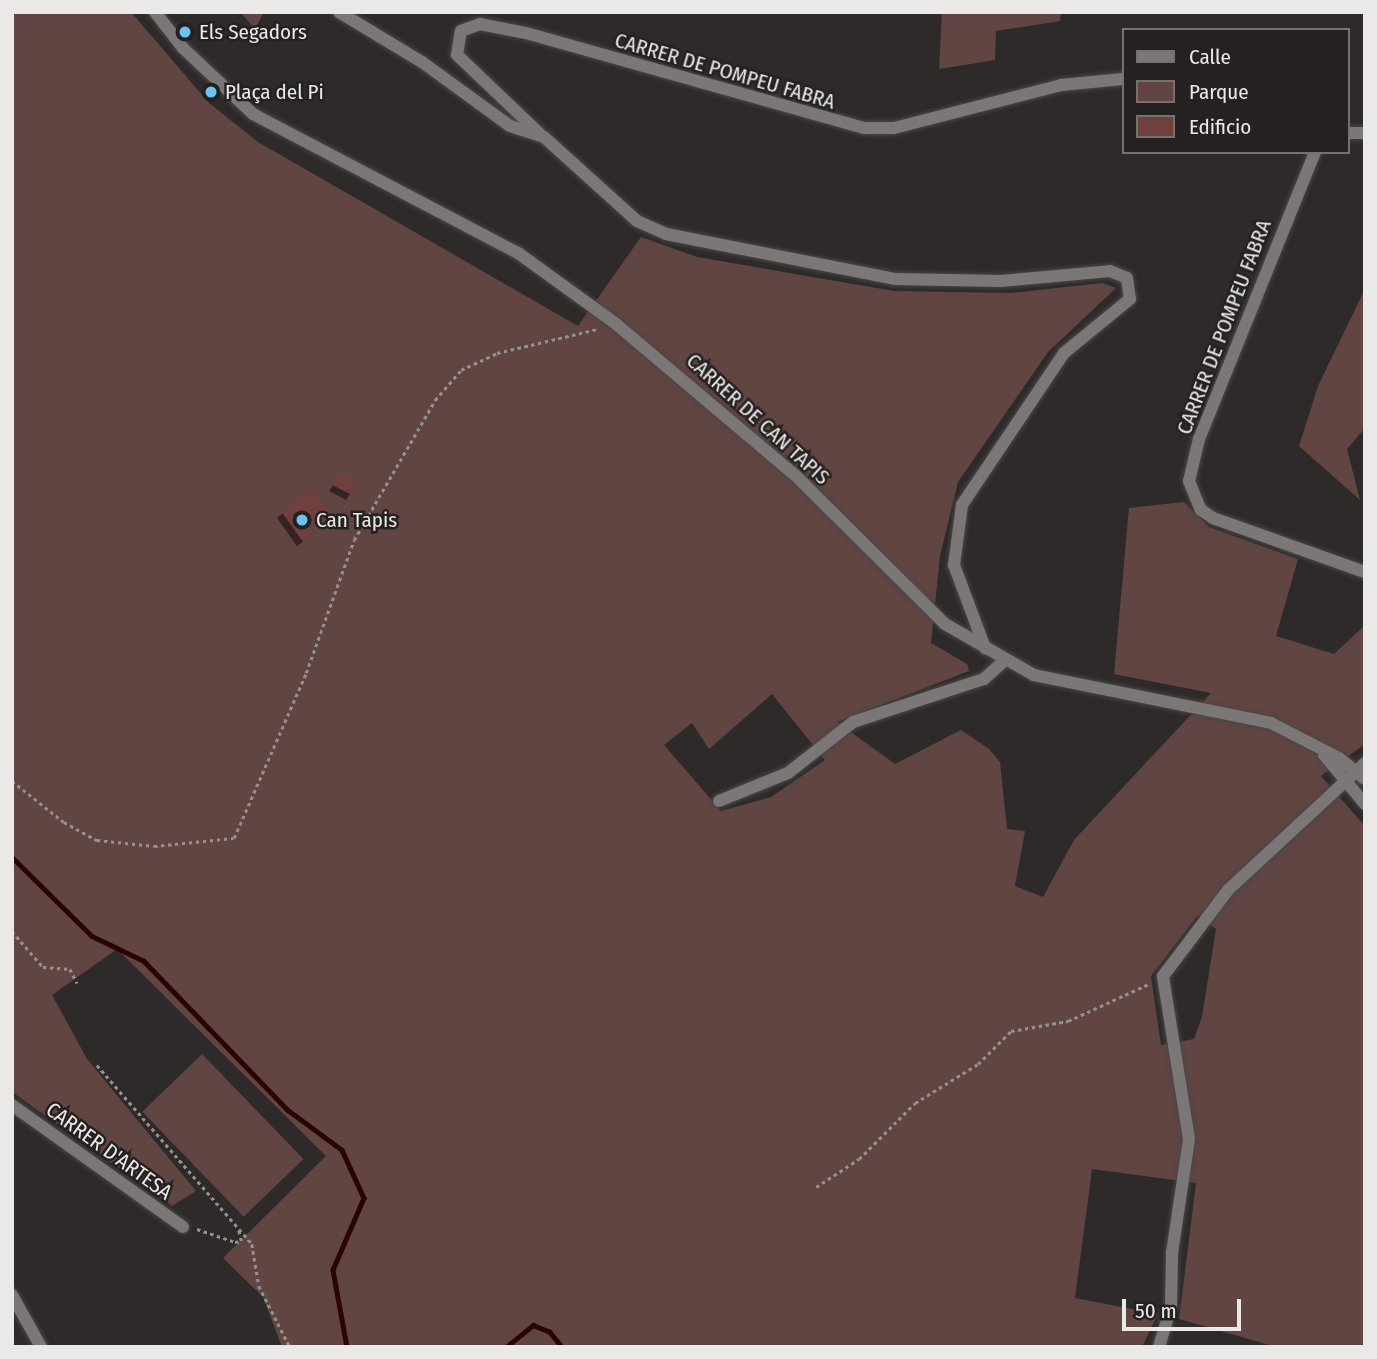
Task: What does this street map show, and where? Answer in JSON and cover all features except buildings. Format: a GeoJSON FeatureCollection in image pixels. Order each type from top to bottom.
{"type":"FeatureCollection","features":[{"type":"Feature","properties":{"kind":"street","name":"CARRER DE CAN TAPIS"},"geometry":{"type":"LineString","coordinates":[[155,12],[183,48],[253,114],[518,253],[617,324],[795,475],[912,597],[985,649],[1004,661],[1078,687],[1270,723],[1309,741],[1357,773],[1365,804]]}},
{"type":"Feature","properties":{"kind":"street"},"geometry":{"type":"LineString","coordinates":[[339,12],[422,61],[510,126],[544,137],[637,221],[711,246],[895,279],[1001,281],[1110,271],[1127,278],[1130,299],[1063,353],[962,505],[954,565],[985,649]]}},
{"type":"Feature","properties":{"kind":"street","name":"CARRER DE POMPEU FABRA"},"geometry":{"type":"LineString","coordinates":[[544,137],[457,55],[461,31],[480,24],[526,33],[865,128],[894,128],[1061,85],[1122,79]]}},
{"type":"Feature","properties":{"kind":"street","name":"CARRER DE POMPEU FABRA"},"geometry":{"type":"LineString","coordinates":[[1314,154],[1199,439],[1189,481],[1201,510],[1213,518],[1365,572]]}},
{"type":"Feature","properties":{"kind":"street"},"geometry":{"type":"LineString","coordinates":[[719,802],[788,773],[853,722],[984,679],[1004,661]]}},
{"type":"Feature","properties":{"kind":"street"},"geometry":{"type":"LineString","coordinates":[[1158,1347],[1171,1307],[1172,1253],[1189,1139],[1163,976],[1228,890],[1268,859],[1357,773]]}},
{"type":"Feature","properties":{"kind":"street","name":"CARRER D'ARTESA"},"geometry":{"type":"LineString","coordinates":[[12,1105],[183,1227]]}},
{"type":"Feature","properties":{"kind":"street"},"geometry":{"type":"LineString","coordinates":[[12,1295],[41,1347]]}},
{"type":"Feature","properties":{"kind":"path"},"geometry":{"type":"LineString","coordinates":[[12,781],[64,822],[97,840],[154,846],[234,838],[306,673],[354,540],[435,400],[461,370],[497,353],[617,324]]}},
{"type":"Feature","properties":{"kind":"path"},"geometry":{"type":"LineString","coordinates":[[12,931],[43,967],[70,969],[77,983]]}},
{"type":"Feature","properties":{"kind":"path"},"geometry":{"type":"LineString","coordinates":[[816,1187],[859,1159],[915,1103],[978,1064],[1011,1031],[1068,1021],[1163,976]]}},
{"type":"Feature","properties":{"kind":"path"},"geometry":{"type":"LineString","coordinates":[[97,1065],[252,1244],[259,1286],[290,1347]]}},
{"type":"Feature","properties":{"kind":"path"},"geometry":{"type":"LineString","coordinates":[[183,1227],[235,1242],[240,1241],[237,1225]]}},
{"type":"Feature","properties":{"kind":"green space"},"geometry":{"type":"Polygon","coordinates":[[[12,12],[131,12],[209,103],[258,142],[578,326],[641,237],[697,257],[894,291],[1012,293],[1102,283],[1116,288],[1048,352],[958,482],[940,556],[931,643],[967,664],[969,671],[837,722],[895,764],[961,730],[989,749],[1000,762],[1007,829],[1025,831],[1015,886],[1043,897],[1074,840],[1211,693],[1114,674],[1129,508],[1184,502],[1209,527],[1298,559],[1276,636],[1334,654],[1365,625],[1365,744],[1321,776],[1365,826],[1365,1347],[1276,1347],[1179,1319],[1196,1183],[1092,1169],[1075,1298],[1158,1314],[1142,1347],[282,1347],[263,1297],[223,1258],[326,1156],[117,949],[52,995],[87,1059],[196,1191],[172,1206],[12,1092],[12,12]],[[772,694],[709,749],[692,723],[664,745],[721,811],[771,797],[825,760],[772,694]],[[1198,915],[1151,976],[1161,1045],[1194,1039],[1202,1017],[1216,929],[1198,915]]]}},
{"type":"Feature","properties":{"kind":"green space"},"geometry":{"type":"Polygon","coordinates":[[[240,12],[264,12],[255,29],[240,12]]]}},
{"type":"Feature","properties":{"kind":"green space"},"geometry":{"type":"Polygon","coordinates":[[[942,12],[1061,12],[1060,21],[996,31],[995,60],[939,69],[942,12]]]}},
{"type":"Feature","properties":{"kind":"green space"},"geometry":{"type":"Polygon","coordinates":[[[1365,289],[1365,428],[1347,449],[1360,500],[1299,446],[1318,386],[1365,289]]]}},
{"type":"Feature","properties":{"kind":"green space"},"geometry":{"type":"Polygon","coordinates":[[[202,1054],[303,1159],[244,1217],[142,1112],[202,1054]]]}},
{"type":"Feature","properties":{"kind":"waterway"},"geometry":{"type":"LineString","coordinates":[[12,857],[92,936],[144,961],[288,1110],[342,1150],[364,1198],[333,1270],[347,1347]]}},
{"type":"Feature","properties":{"kind":"waterway"},"geometry":{"type":"LineString","coordinates":[[506,1347],[533,1325],[550,1332],[562,1347]]}},
{"type":"Feature","properties":{"kind":"place","name":"Els Segadors"},"geometry":{"type":"Point","coordinates":[185,32]}},
{"type":"Feature","properties":{"kind":"place","name":"Plaça del Pi"},"geometry":{"type":"Point","coordinates":[211,92]}},
{"type":"Feature","properties":{"kind":"place","name":"Can Tapis"},"geometry":{"type":"Point","coordinates":[302,520]}}]}
